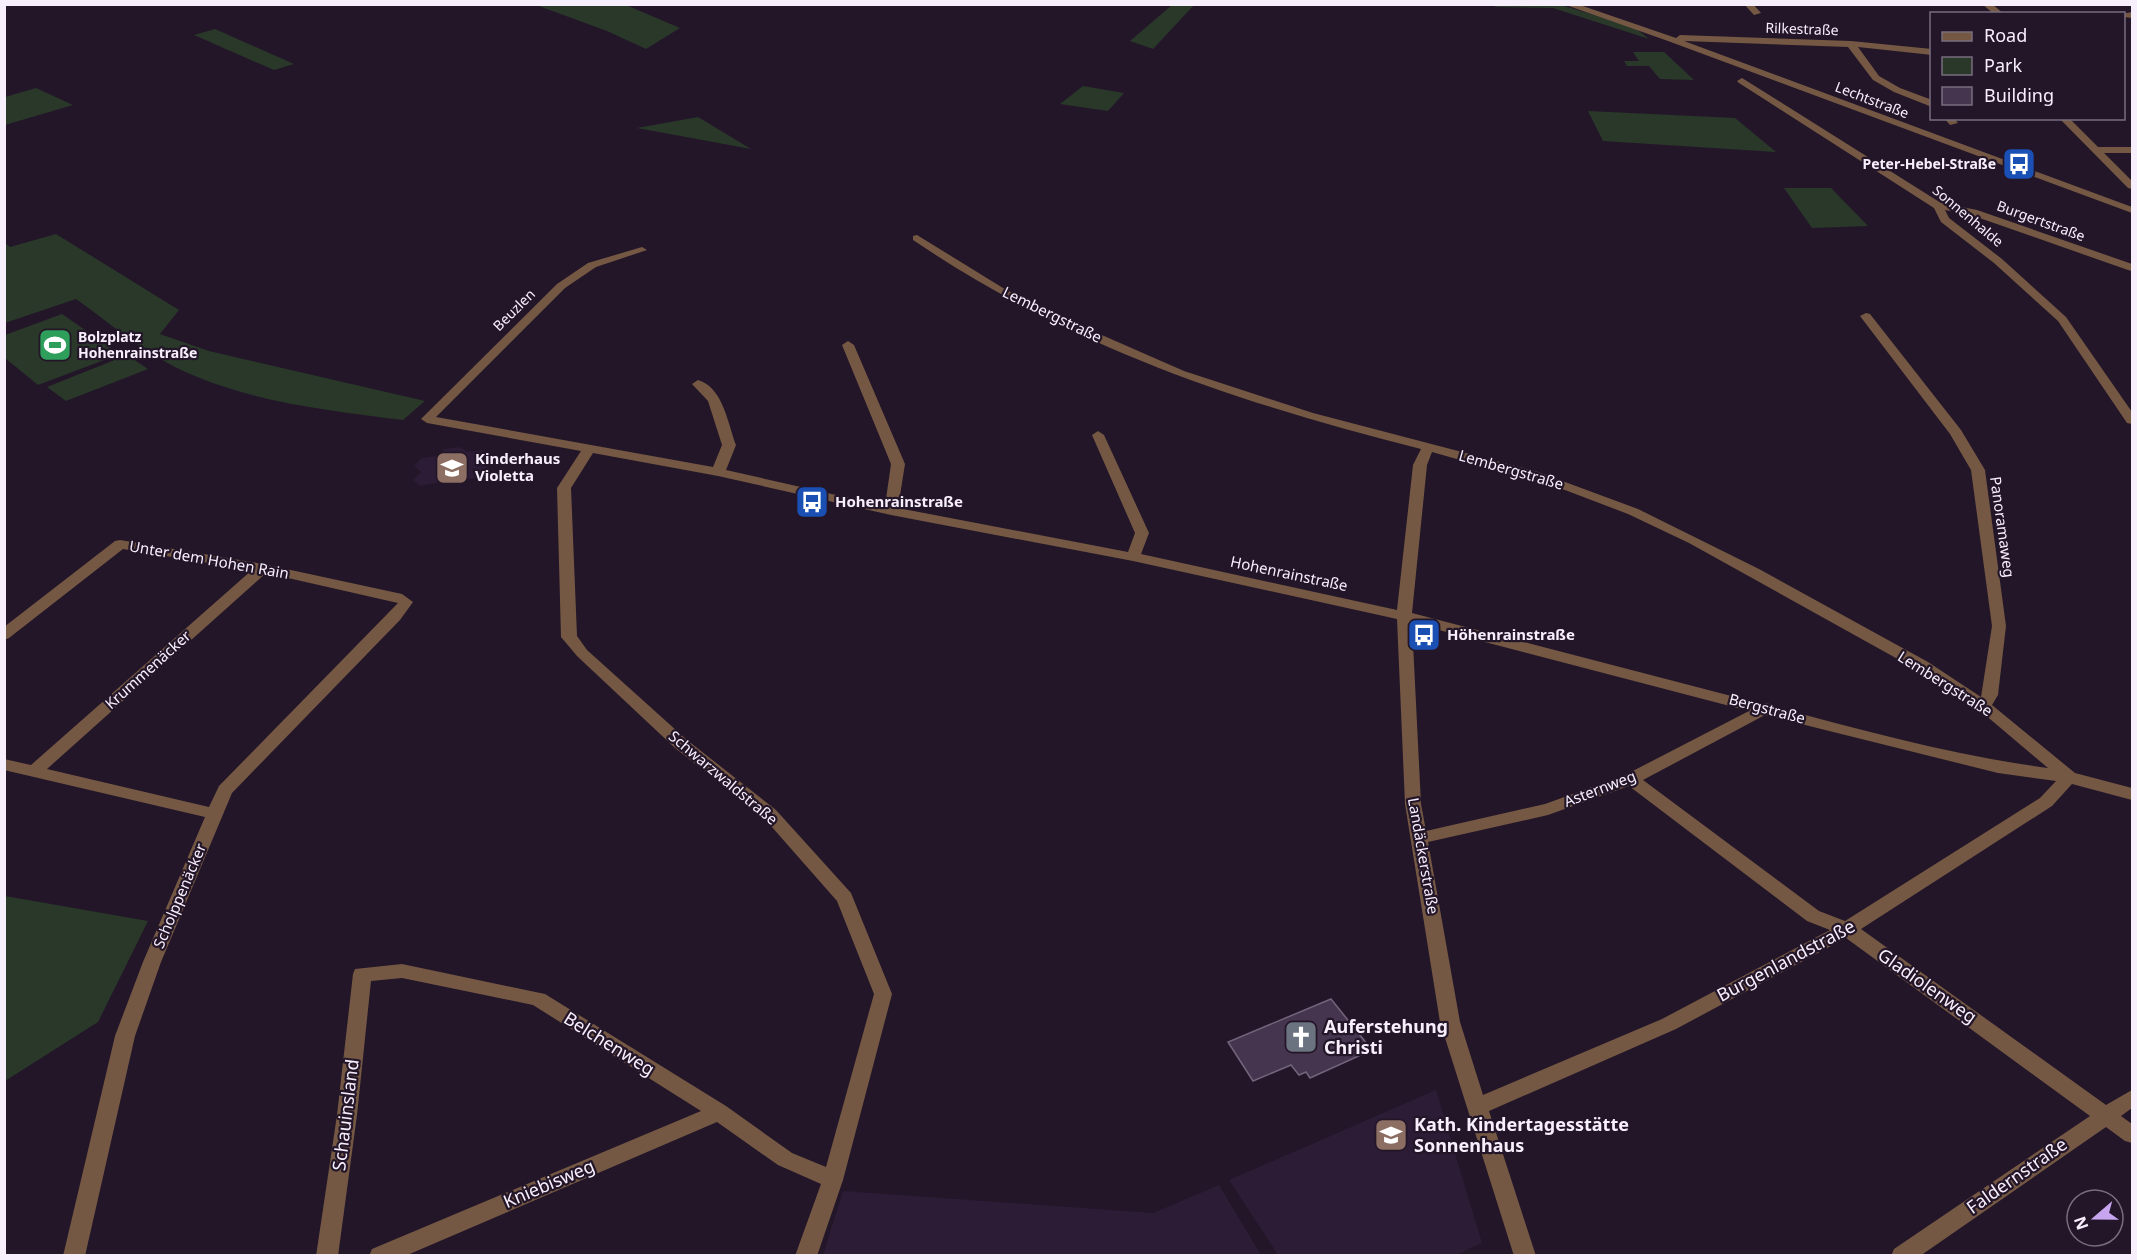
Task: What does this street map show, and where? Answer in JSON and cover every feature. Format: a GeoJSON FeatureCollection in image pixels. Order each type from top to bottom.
{"type":"FeatureCollection","features":[{"type":"Feature","properties":{"kind":"street","name":"Lechtstraße"},"geometry":{"type":"LineString","coordinates":[[1567,4],[1671,39],[2133,210]]}},
{"type":"Feature","properties":{"kind":"street"},"geometry":{"type":"LineString","coordinates":[[1748,4],[1757,13]]}},
{"type":"Feature","properties":{"kind":"street","name":"Rilkestraße"},"geometry":{"type":"LineString","coordinates":[[1671,39],[1851,44],[1930,52]]}},
{"type":"Feature","properties":{"kind":"street"},"geometry":{"type":"LineString","coordinates":[[1851,44],[1876,78],[1897,90],[1930,103]]}},
{"type":"Feature","properties":{"kind":"street","name":"Sonnenhalde"},"geometry":{"type":"LineString","coordinates":[[1742,81],[1938,206],[1945,220],[1998,261],[2062,319],[2133,420]]}},
{"type":"Feature","properties":{"kind":"street"},"geometry":{"type":"LineString","coordinates":[[2064,120],[2133,186]]}},
{"type":"Feature","properties":{"kind":"street"},"geometry":{"type":"LineString","coordinates":[[2094,150],[2133,150]]}},
{"type":"Feature","properties":{"kind":"street","name":"Burgertstraße"},"geometry":{"type":"LineString","coordinates":[[1938,206],[1973,212],[2133,268]]}},
{"type":"Feature","properties":{"kind":"street","name":"Lembergstraße"},"geometry":{"type":"LineString","coordinates":[[917,238],[981,281],[1039,312],[1183,374],[1274,406],[1526,472],[1615,504],[1741,564],[1920,666],[1984,705],[2069,777]]}},
{"type":"Feature","properties":{"kind":"street","name":"Beuzlen"},"geometry":{"type":"LineString","coordinates":[[427,420],[561,286],[592,265],[642,250]]}},
{"type":"Feature","properties":{"kind":"street","name":"Panoramaweg"},"geometry":{"type":"LineString","coordinates":[[1866,316],[1956,433],[1978,470],[1999,626],[1990,695],[1984,705]]}},
{"type":"Feature","properties":{"kind":"street"},"geometry":{"type":"LineString","coordinates":[[848,345],[898,464],[891,511]]}},
{"type":"Feature","properties":{"kind":"street"},"geometry":{"type":"LineString","coordinates":[[698,384],[714,400],[729,445],[718,472]]}},
{"type":"Feature","properties":{"kind":"street","name":"Hohenrainstraße"},"geometry":{"type":"LineString","coordinates":[[427,420],[718,472],[891,511],[1133,557],[1404,616]]}},
{"type":"Feature","properties":{"kind":"street"},"geometry":{"type":"LineString","coordinates":[[1098,435],[1142,533],[1133,557]]}},
{"type":"Feature","properties":{"kind":"street","name":"Landäckerstraße"},"geometry":{"type":"LineString","coordinates":[[1428,447],[1420,465],[1404,616],[1413,804],[1421,838],[1450,1022],[1479,1106],[1525,1256]]}},
{"type":"Feature","properties":{"kind":"street","name":"Schwarzwaldstraße"},"geometry":{"type":"LineString","coordinates":[[588,450],[564,488],[569,637],[582,653],[681,744],[770,814],[845,898],[883,994],[834,1180],[806,1256]]}},
{"type":"Feature","properties":{"kind":"street","name":"Unter dem Hohen Rain"},"geometry":{"type":"LineString","coordinates":[[4,635],[120,544],[262,568],[397,597],[406,602]]}},
{"type":"Feature","properties":{"kind":"street","name":"Krummenäcker"},"geometry":{"type":"LineString","coordinates":[[34,771],[262,568]]}},
{"type":"Feature","properties":{"kind":"street","name":"Scholppenäcker"},"geometry":{"type":"LineString","coordinates":[[74,1256],[125,1036],[152,962],[225,789],[395,617],[406,602]]}},
{"type":"Feature","properties":{"kind":"street","name":"Bergstraße"},"geometry":{"type":"LineString","coordinates":[[1404,616],[1767,708],[1868,737],[1998,767],[2069,777],[2133,794]]}},
{"type":"Feature","properties":{"kind":"street","name":"Asternweg"},"geometry":{"type":"LineString","coordinates":[[1421,838],[1548,809],[1631,779],[1767,708]]}},
{"type":"Feature","properties":{"kind":"street"},"geometry":{"type":"LineString","coordinates":[[4,764],[215,814]]}},
{"type":"Feature","properties":{"kind":"street","name":"Burgenlandstraße"},"geometry":{"type":"LineString","coordinates":[[1479,1106],[1669,1024],[1847,929],[2046,802],[2069,777]]}},
{"type":"Feature","properties":{"kind":"street","name":"Gladiolenweg"},"geometry":{"type":"LineString","coordinates":[[1631,779],[1813,916],[1847,929],[2133,1135]]}},
{"type":"Feature","properties":{"kind":"street","name":"Belchenweg"},"geometry":{"type":"LineString","coordinates":[[362,974],[402,971],[538,999],[719,1112],[785,1159],[834,1180]]}},
{"type":"Feature","properties":{"kind":"street","name":"Schauinsland"},"geometry":{"type":"LineString","coordinates":[[327,1256],[347,1115],[362,974]]}},
{"type":"Feature","properties":{"kind":"street","name":"Faldernstraße"},"geometry":{"type":"LineString","coordinates":[[1902,1256],[2106,1114],[2133,1098]]}},
{"type":"Feature","properties":{"kind":"street","name":"Kniebisweg"},"geometry":{"type":"LineString","coordinates":[[380,1256],[719,1112]]}},
{"type":"Feature","properties":{"kind":"shaded area","name":"Kinderhaus Violetta"},"geometry":{"type":"Polygon","coordinates":[[[460,447],[467,452],[482,450],[490,456],[483,464],[490,469],[483,477],[467,479],[459,474],[444,476],[436,483],[420,486],[413,480],[421,472],[414,466],[422,458],[437,456],[445,449],[460,447]]]}},
{"type":"Feature","properties":{"kind":"shaded area","name":"Kath. Kindertagesstätte Sonnenhaus"},"geometry":{"type":"Polygon","coordinates":[[[1436,1090],[1482,1243],[1456,1255],[1278,1255],[1229,1180],[1436,1090]]]}},
{"type":"Feature","properties":{"kind":"shaded area"},"geometry":{"type":"Polygon","coordinates":[[[1219,1185],[1261,1255],[823,1255],[843,1191],[1153,1213],[1219,1185]]]}},
{"type":"Feature","properties":{"kind":"green space"},"geometry":{"type":"Polygon","coordinates":[[[536,5],[626,5],[680,28],[646,49],[607,31],[536,5]]]}},
{"type":"Feature","properties":{"kind":"green space"},"geometry":{"type":"Polygon","coordinates":[[[1172,5],[1194,5],[1153,49],[1130,41],[1172,5]]]}},
{"type":"Feature","properties":{"kind":"green space"},"geometry":{"type":"Polygon","coordinates":[[[1493,5],[1561,5],[1634,27],[1649,39],[1553,8],[1496,7],[1493,5]]]}},
{"type":"Feature","properties":{"kind":"green space"},"geometry":{"type":"Polygon","coordinates":[[[215,29],[294,64],[274,70],[194,35],[215,29]]]}},
{"type":"Feature","properties":{"kind":"green space"},"geometry":{"type":"Polygon","coordinates":[[[1633,52],[1664,52],[1694,80],[1660,79],[1649,66],[1627,66],[1624,61],[1639,61],[1633,52]]]}},
{"type":"Feature","properties":{"kind":"green space"},"geometry":{"type":"Polygon","coordinates":[[[1083,86],[1124,93],[1108,111],[1060,104],[1083,86]]]}},
{"type":"Feature","properties":{"kind":"green space"},"geometry":{"type":"Polygon","coordinates":[[[36,88],[73,105],[5,125],[5,97],[36,88]]]}},
{"type":"Feature","properties":{"kind":"green space"},"geometry":{"type":"Polygon","coordinates":[[[1588,111],[1735,118],[1776,152],[1603,141],[1588,111]]]}},
{"type":"Feature","properties":{"kind":"green space"},"geometry":{"type":"Polygon","coordinates":[[[698,117],[751,149],[637,128],[698,117]]]}},
{"type":"Feature","properties":{"kind":"green space"},"geometry":{"type":"Polygon","coordinates":[[[1784,188],[1831,188],[1868,226],[1812,228],[1784,188]]]}},
{"type":"Feature","properties":{"kind":"green space"},"geometry":{"type":"Polygon","coordinates":[[[56,234],[179,310],[160,334],[209,351],[425,401],[403,420],[287,403],[230,389],[162,360],[76,299],[5,323],[5,243],[10,247],[56,234]]]}},
{"type":"Feature","properties":{"kind":"green space","name":"Bolzplatz Hohenrainstraße"},"geometry":{"type":"Polygon","coordinates":[[[62,314],[120,354],[38,385],[5,358],[5,335],[62,314]]]}},
{"type":"Feature","properties":{"kind":"green space"},"geometry":{"type":"Polygon","coordinates":[[[127,355],[148,369],[66,401],[47,387],[127,355]]]}},
{"type":"Feature","properties":{"kind":"green space"},"geometry":{"type":"Polygon","coordinates":[[[5,896],[148,921],[98,1022],[5,1081],[5,896]]]}},
{"type":"Feature","properties":{"kind":"building","name":"Auferstehung Christi"},"geometry":{"type":"Polygon","coordinates":[[[1331,999],[1372,1050],[1310,1078],[1306,1072],[1299,1075],[1291,1065],[1253,1081],[1228,1042],[1331,999]]]}},
{"type":"Feature","properties":{"kind":"place","name":"Peter-Hebel-Straße"},"geometry":{"type":"Point","coordinates":[2019,164]}},
{"type":"Feature","properties":{"kind":"place","name":"Bolzplatz Hohenrainstraße"},"geometry":{"type":"Point","coordinates":[55,345]}},
{"type":"Feature","properties":{"kind":"place","name":"Kinderhaus Violetta"},"geometry":{"type":"Point","coordinates":[452,468]}},
{"type":"Feature","properties":{"kind":"place","name":"Hohenrainstraße"},"geometry":{"type":"Point","coordinates":[812,502]}},
{"type":"Feature","properties":{"kind":"place","name":"Höhenrainstraße"},"geometry":{"type":"Point","coordinates":[1424,635]}},
{"type":"Feature","properties":{"kind":"place","name":"Auferstehung Christi"},"geometry":{"type":"Point","coordinates":[1301,1037]}},
{"type":"Feature","properties":{"kind":"place","name":"Kath. Kindertagesstätte Sonnenhaus"},"geometry":{"type":"Point","coordinates":[1391,1135]}}]}
